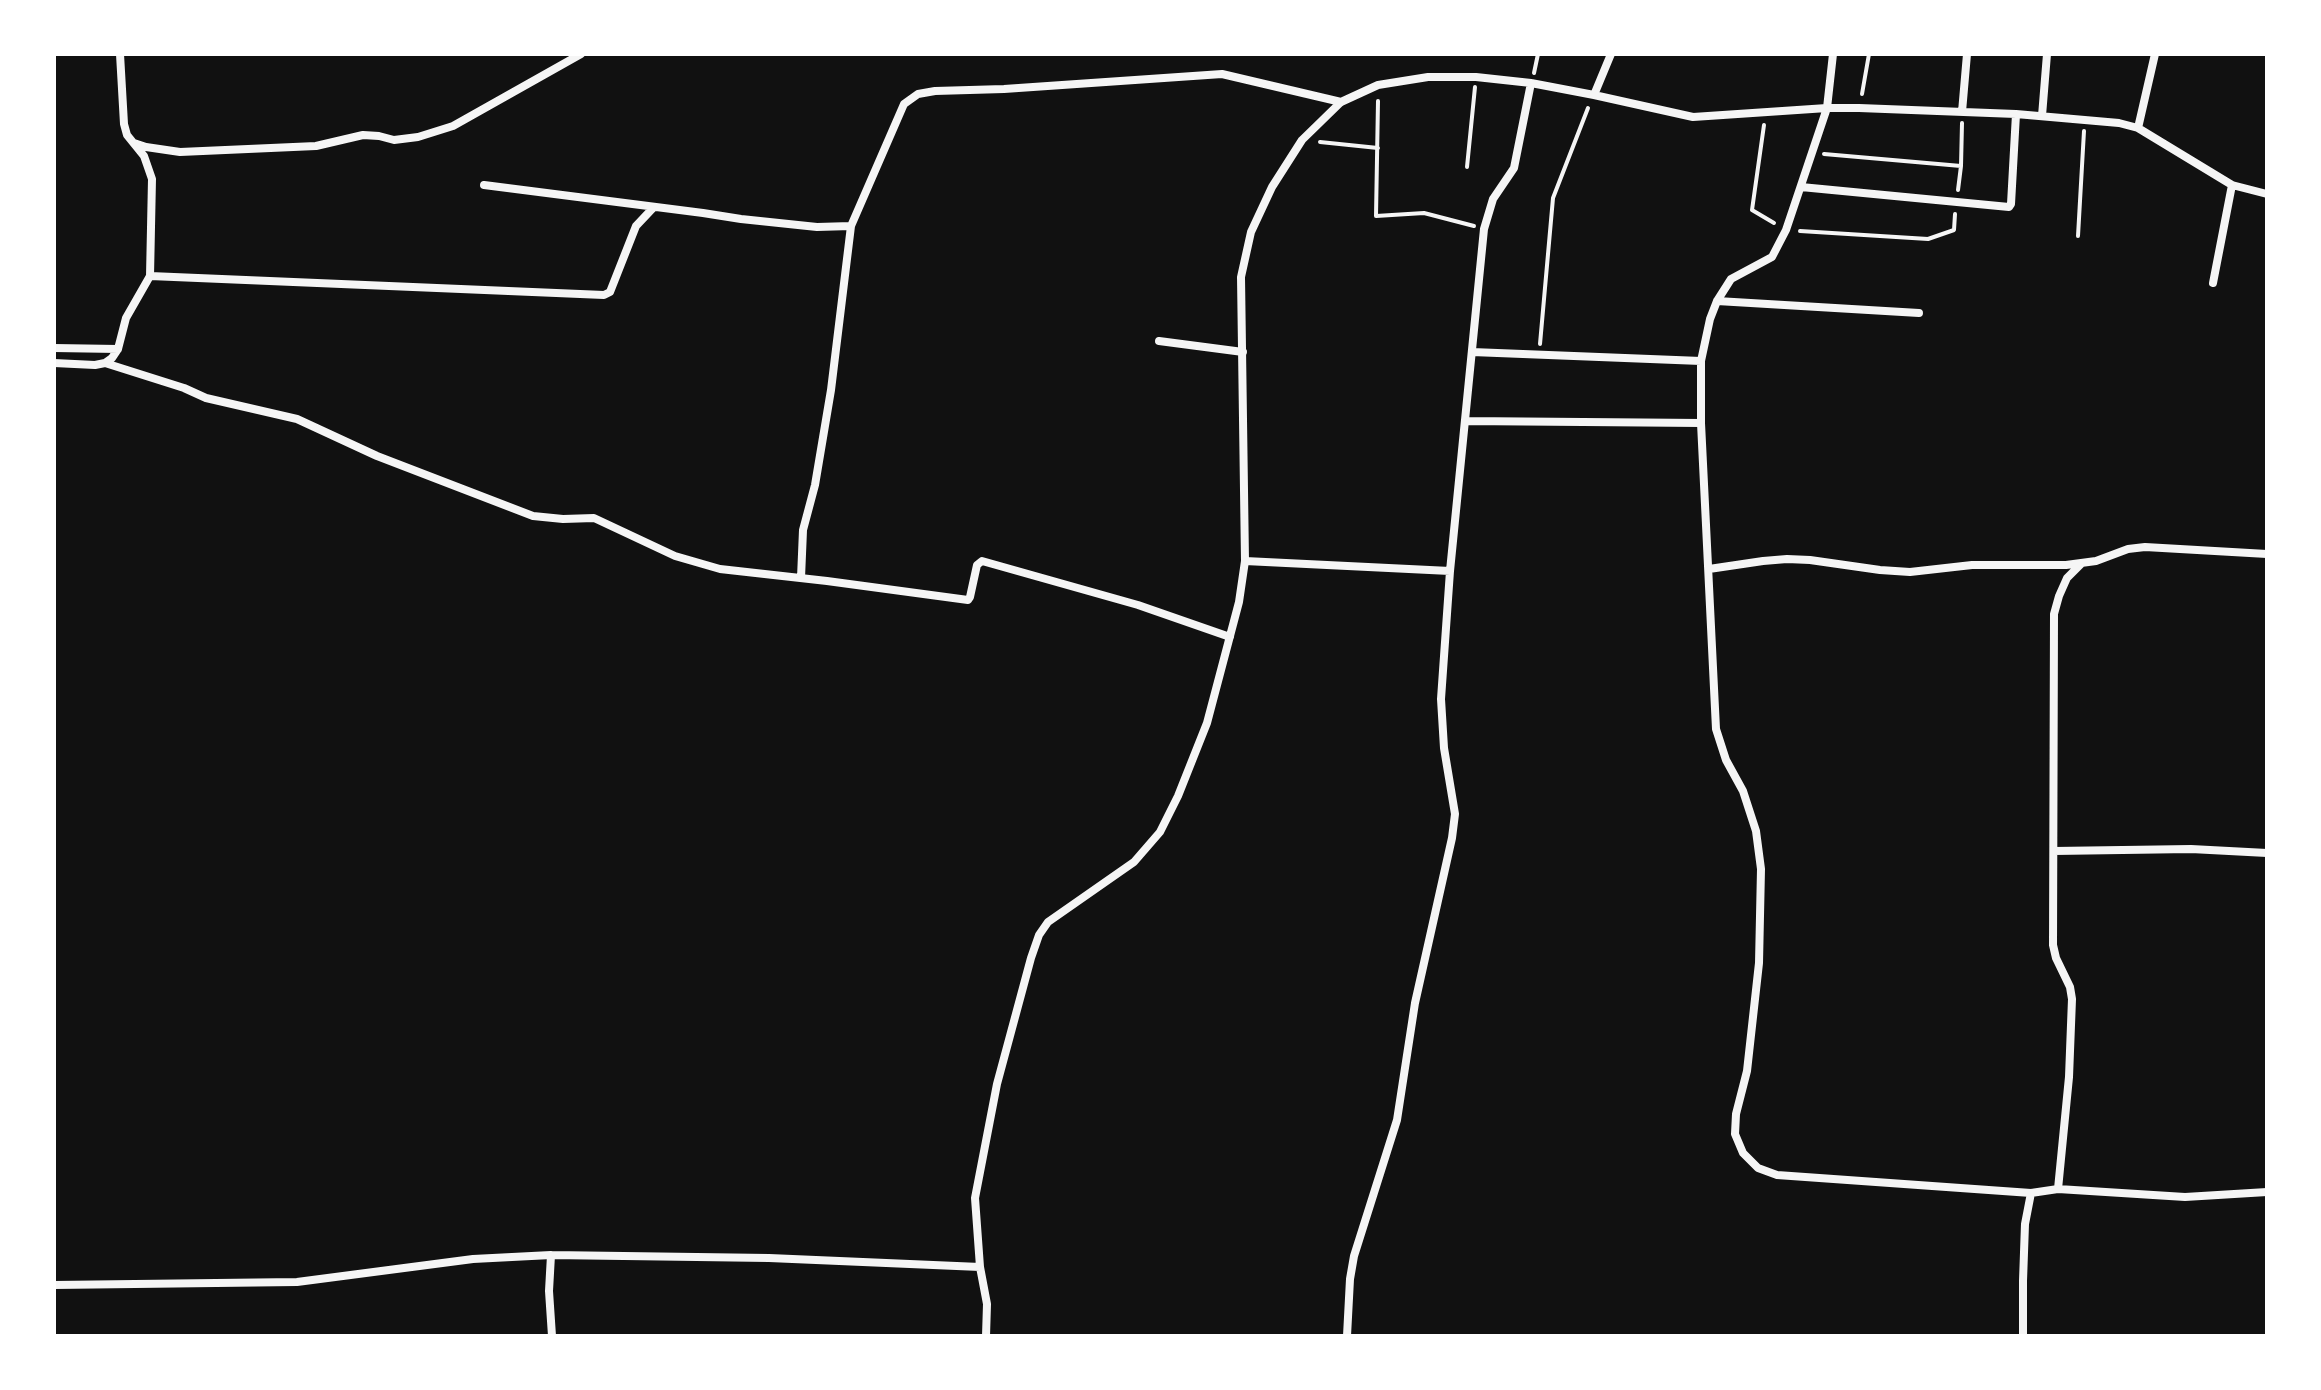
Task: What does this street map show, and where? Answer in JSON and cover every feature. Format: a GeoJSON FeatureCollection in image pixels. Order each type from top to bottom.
{"type":"FeatureCollection","features":[{"type":"Feature","properties":{"kind":"street"},"geometry":{"type":"LineString","coordinates":[[105,363],[118,349],[126,318],[150,276],[152,179],[144,156],[127,135],[124,124],[120,54]]}},
{"type":"Feature","properties":{"kind":"street"},"geometry":{"type":"LineString","coordinates":[[134,143],[180,152],[302,148],[363,135],[394,140],[418,137],[453,126],[581,54]]}},
{"type":"Feature","properties":{"kind":"street"},"geometry":{"type":"LineString","coordinates":[[1594,95],[1611,54]]}},
{"type":"Feature","properties":{"kind":"street"},"geometry":{"type":"LineString","coordinates":[[1833,54],[1827,108],[1786,230],[1772,257],[1731,279],[1717,301],[1701,361],[1701,423],[1716,729],[1726,760],[1743,791],[1756,831],[1761,869],[1759,963],[1747,1071],[1736,1114],[1735,1134],[1743,1153],[1758,1168],[1777,1175],[2031,1193],[2058,1189],[2185,1197],[2267,1192]]}},
{"type":"Feature","properties":{"kind":"street"},"geometry":{"type":"LineString","coordinates":[[1962,112],[1967,54]]}},
{"type":"Feature","properties":{"kind":"street"},"geometry":{"type":"LineString","coordinates":[[2042,116],[2047,54]]}},
{"type":"Feature","properties":{"kind":"street"},"geometry":{"type":"LineString","coordinates":[[2138,128],[2155,54]]}},
{"type":"Feature","properties":{"kind":"street"},"geometry":{"type":"LineString","coordinates":[[801,578],[803,530],[815,485],[831,390],[851,226],[904,104],[918,94],[935,91],[1222,74],[1341,102]]}},
{"type":"Feature","properties":{"kind":"street"},"geometry":{"type":"LineString","coordinates":[[986,1336],[987,1304],[980,1267],[975,1198],[997,1084],[1031,958],[1039,935],[1048,922],[1134,862],[1160,832],[1207,723],[1239,602],[1245,561],[1241,277],[1251,232],[1272,187],[1302,140],[1341,102],[1378,85],[1428,77],[1476,77],[1531,83],[1693,117],[1859,108],[2016,114],[2119,123],[2138,128],[2232,185],[2267,194]]}},
{"type":"Feature","properties":{"kind":"street"},"geometry":{"type":"LineString","coordinates":[[1347,1336],[1354,1256],[1397,1120],[1415,1003],[1452,838],[1455,814],[1444,748],[1441,699],[1450,571],[1484,229],[1493,199],[1514,168],[1531,83]]}},
{"type":"Feature","properties":{"kind":"street"},"geometry":{"type":"LineString","coordinates":[[1801,187],[2009,207],[2016,114]]}},
{"type":"Feature","properties":{"kind":"street"},"geometry":{"type":"LineString","coordinates":[[484,185],[817,227],[851,226]]}},
{"type":"Feature","properties":{"kind":"street"},"geometry":{"type":"LineString","coordinates":[[2213,283],[2232,185]]}},
{"type":"Feature","properties":{"kind":"street"},"geometry":{"type":"LineString","coordinates":[[150,276],[604,295],[610,292],[636,226],[653,208]]}},
{"type":"Feature","properties":{"kind":"street"},"geometry":{"type":"LineString","coordinates":[[1717,301],[1919,313]]}},
{"type":"Feature","properties":{"kind":"street"},"geometry":{"type":"LineString","coordinates":[[1159,341],[1243,352]]}},
{"type":"Feature","properties":{"kind":"street"},"geometry":{"type":"LineString","coordinates":[[54,348],[118,349]]}},
{"type":"Feature","properties":{"kind":"street"},"geometry":{"type":"LineString","coordinates":[[1472,352],[1701,361]]}},
{"type":"Feature","properties":{"kind":"street"},"geometry":{"type":"LineString","coordinates":[[54,363],[105,363],[206,398],[309,424],[377,456],[533,516],[594,518],[675,556],[706,566],[738,573],[968,600],[977,565],[982,561],[1138,605],[1230,637]]}},
{"type":"Feature","properties":{"kind":"street"},"geometry":{"type":"LineString","coordinates":[[1465,421],[1701,423]]}},
{"type":"Feature","properties":{"kind":"street"},"geometry":{"type":"LineString","coordinates":[[1709,569],[1787,559],[1910,572],[1972,565],[2081,564],[2128,549],[2145,547],[2267,554]]}},
{"type":"Feature","properties":{"kind":"street"},"geometry":{"type":"LineString","coordinates":[[1245,561],[1450,571]]}},
{"type":"Feature","properties":{"kind":"street"},"geometry":{"type":"LineString","coordinates":[[2058,1189],[2069,1077],[2072,999],[2053,945],[2054,614],[2067,578],[2081,564]]}},
{"type":"Feature","properties":{"kind":"street"},"geometry":{"type":"LineString","coordinates":[[2054,851],[2191,849],[2267,853]]}},
{"type":"Feature","properties":{"kind":"street"},"geometry":{"type":"LineString","coordinates":[[2023,1336],[2025,1224],[2031,1193]]}},
{"type":"Feature","properties":{"kind":"street"},"geometry":{"type":"LineString","coordinates":[[54,1285],[297,1282],[473,1259],[551,1255],[769,1258],[980,1267]]}},
{"type":"Feature","properties":{"kind":"street"},"geometry":{"type":"LineString","coordinates":[[551,1255],[549,1291],[552,1336]]}},
{"type":"Feature","properties":{"kind":"path"},"geometry":{"type":"LineString","coordinates":[[1859,108],[1869,54]]}},
{"type":"Feature","properties":{"kind":"path"},"geometry":{"type":"LineString","coordinates":[[1467,167],[1476,77]]}},
{"type":"Feature","properties":{"kind":"path"},"geometry":{"type":"LineString","coordinates":[[1378,85],[1376,216],[1424,213],[1484,229]]}},
{"type":"Feature","properties":{"kind":"path"},"geometry":{"type":"LineString","coordinates":[[1540,355],[1553,198],[1594,95]]}},
{"type":"Feature","properties":{"kind":"path"},"geometry":{"type":"LineString","coordinates":[[1766,112],[1752,210],[1786,230],[1928,239],[1954,230],[1961,166],[1962,112]]}},
{"type":"Feature","properties":{"kind":"path"},"geometry":{"type":"LineString","coordinates":[[2078,236],[2084,120]]}},
{"type":"Feature","properties":{"kind":"path"},"geometry":{"type":"LineString","coordinates":[[1302,140],[1378,148]]}},
{"type":"Feature","properties":{"kind":"path"},"geometry":{"type":"LineString","coordinates":[[1813,153],[1961,166]]}}]}
